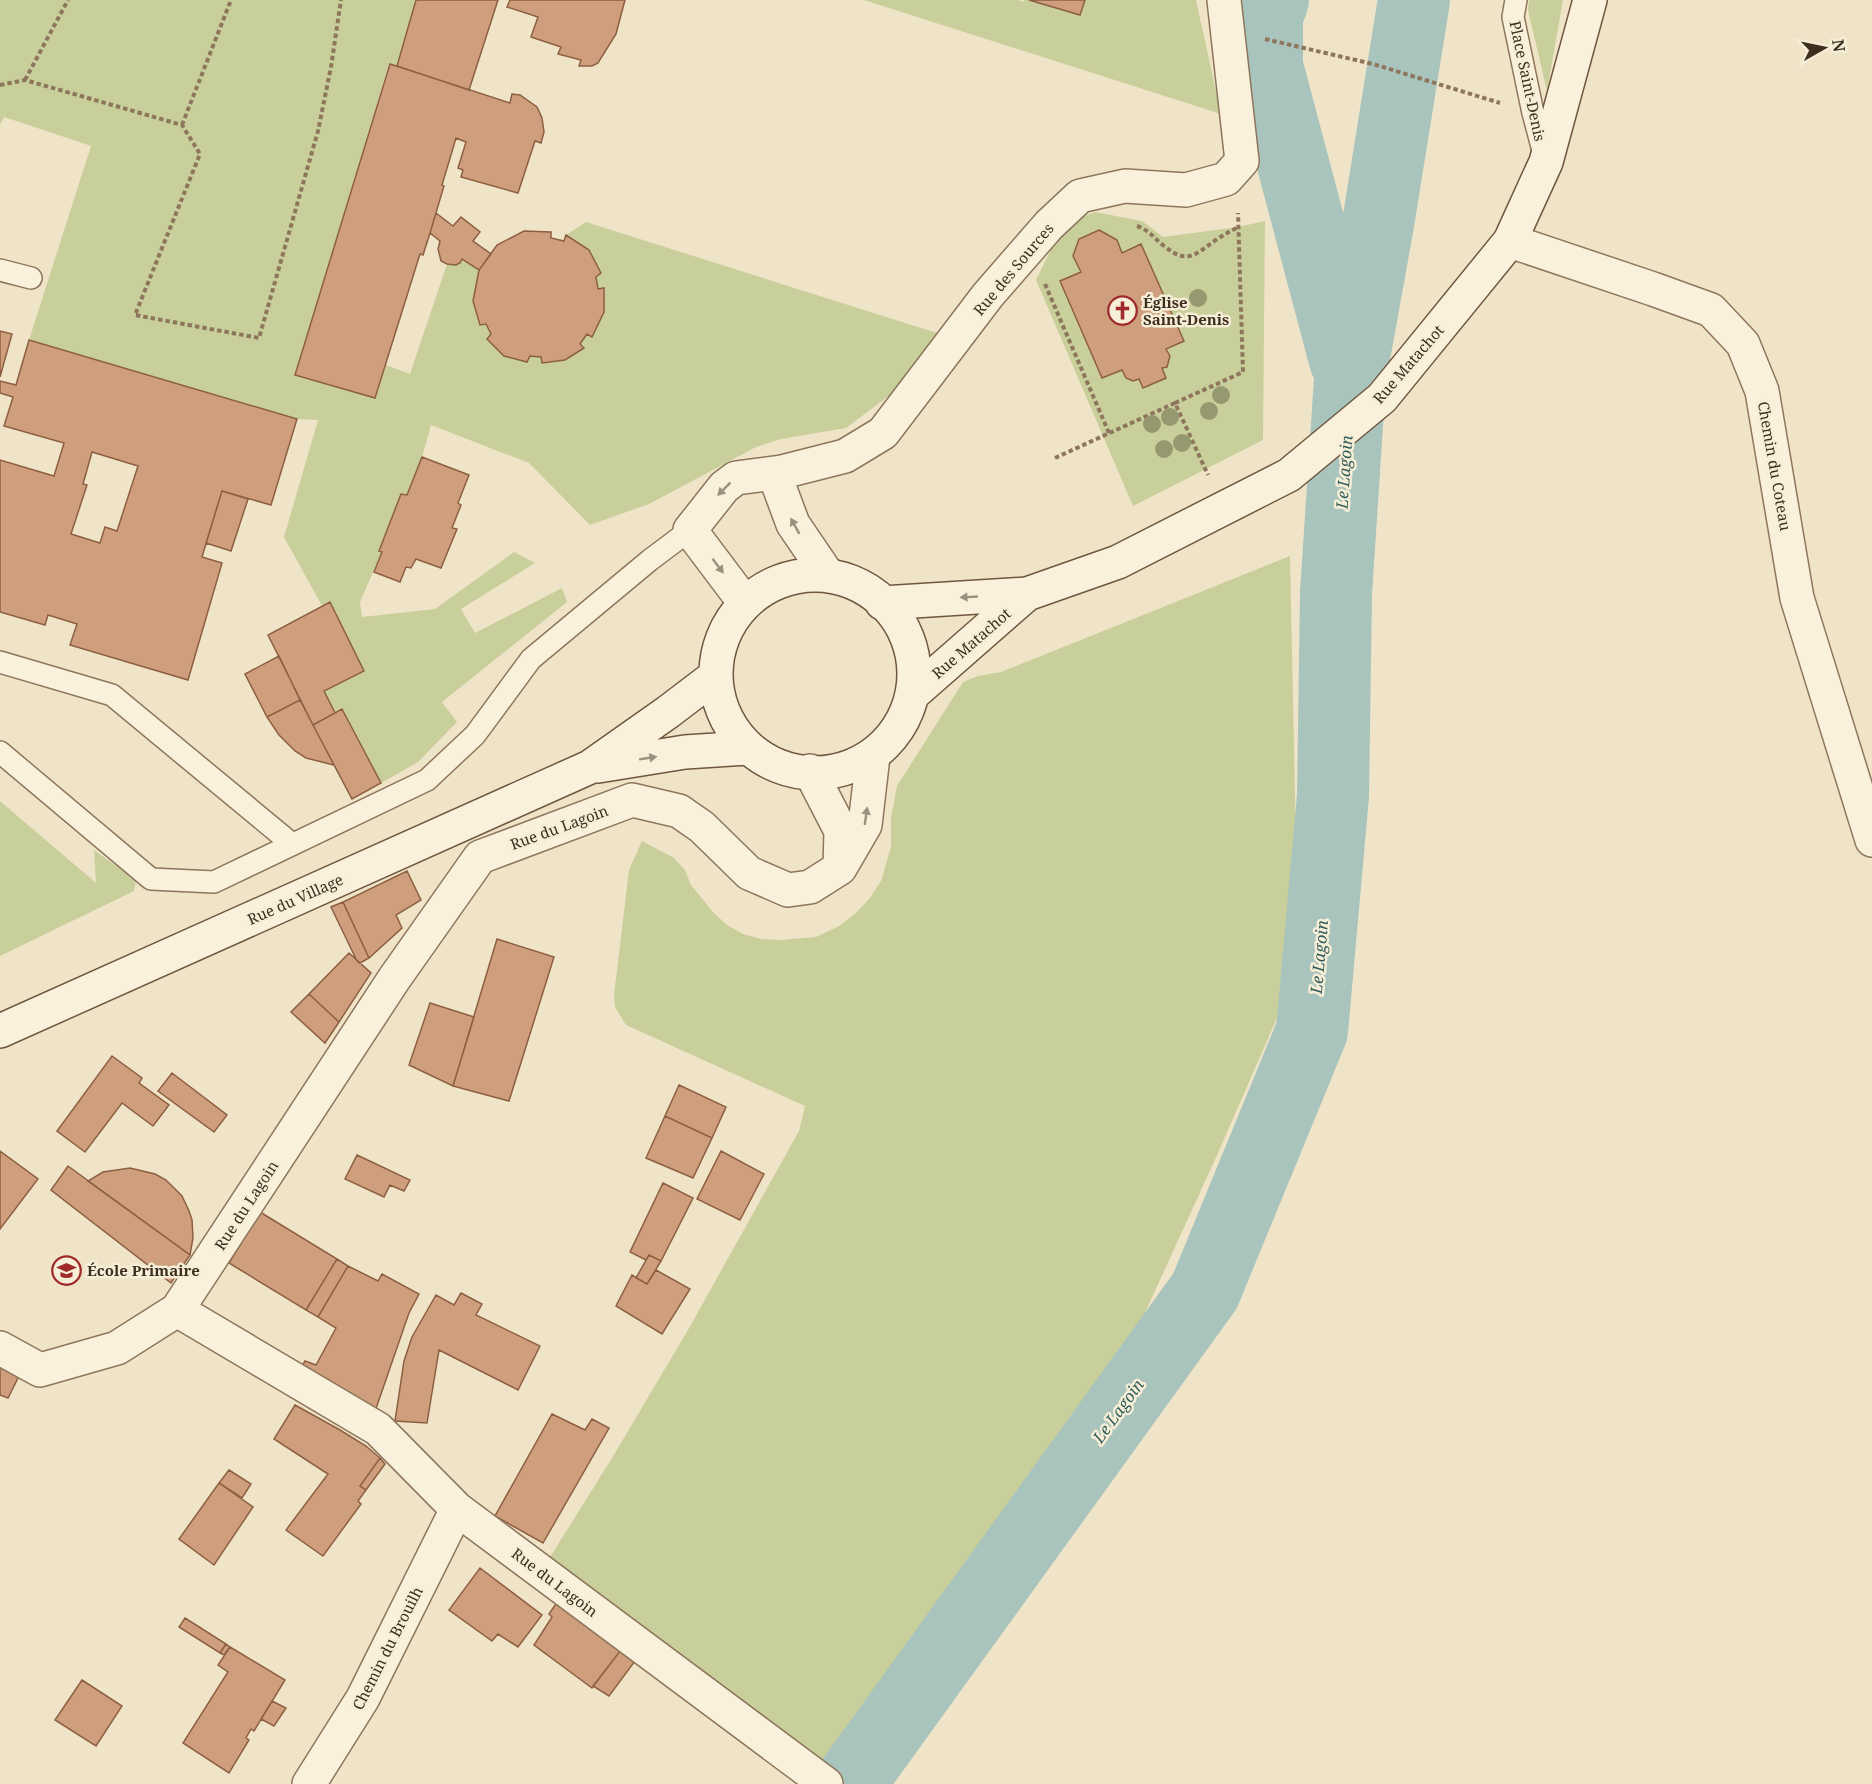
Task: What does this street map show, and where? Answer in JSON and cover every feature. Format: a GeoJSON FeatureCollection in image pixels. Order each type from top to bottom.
{"type":"FeatureCollection","features":[{"type":"Feature","properties":{"kind":"street"},"geometry":{"type":"LineString","coordinates":[[1224,0],[1242,161],[1237,167]]}},
{"type":"Feature","properties":{"kind":"street","name":"Rue Matachot"},"geometry":{"type":"LineString","coordinates":[[882,603],[1027,594],[1118,562],[1289,475],[1382,398],[1510,241],[1546,162],[1590,0]]}},
{"type":"Feature","properties":{"kind":"street","name":"Rue des Sources"},"geometry":{"type":"LineString","coordinates":[[690,530],[724,487],[736,478],[774,473],[845,456],[883,433],[988,296],[1049,225],[1080,196],[1125,186],[1186,190],[1226,179],[1237,167]]}},
{"type":"Feature","properties":{"kind":"street","name":"Chemin du Coteau"},"geometry":{"type":"LineString","coordinates":[[1510,241],[1712,310],[1743,344],[1762,391],[1797,598],[1872,840]]}},
{"type":"Feature","properties":{"kind":"street"},"geometry":{"type":"LineString","coordinates":[[774,473],[793,524],[826,574]]}},
{"type":"Feature","properties":{"kind":"street"},"geometry":{"type":"LineString","coordinates":[[690,530],[745,603]]}},
{"type":"Feature","properties":{"kind":"street"},"geometry":{"type":"LineString","coordinates":[[826,574],[869,588],[882,603],[902,622],[913,649],[915,693],[900,729],[873,756],[833,773],[782,769],[747,748],[721,710],[714,677],[723,634],[745,603],[787,577],[826,574]]}},
{"type":"Feature","properties":{"kind":"street","name":"Rue Matachot"},"geometry":{"type":"LineString","coordinates":[[915,693],[1027,594]]}},
{"type":"Feature","properties":{"kind":"street","name":"Rue du Village"},"geometry":{"type":"LineString","coordinates":[[0,1031],[590,767],[714,677]]}},
{"type":"Feature","properties":{"kind":"street","name":"Rue du Village"},"geometry":{"type":"LineString","coordinates":[[590,767],[685,752],[747,748]]}},
{"type":"Feature","properties":{"kind":"street","name":"Rue du Lagoin"},"geometry":{"type":"LineString","coordinates":[[821,1780],[457,1509],[378,1429],[177,1310],[394,979],[480,856],[632,800],[679,811],[702,827],[748,873],[788,890],[810,886],[840,867],[865,825],[873,756]]}},
{"type":"Feature","properties":{"kind":"street"},"geometry":{"type":"LineString","coordinates":[[810,771],[841,831],[840,867]]}},
{"type":"Feature","properties":{"kind":"street"},"geometry":{"type":"LineString","coordinates":[[0,1348],[40,1370],[117,1348],[177,1310]]}},
{"type":"Feature","properties":{"kind":"street","name":"Chemin du Brouilh"},"geometry":{"type":"LineString","coordinates":[[309,1784],[363,1698],[457,1509]]}},
{"type":"Feature","properties":{"kind":"lane","name":"Place Saint-Denis"},"geometry":{"type":"LineString","coordinates":[[1516,0],[1513,17],[1533,113],[1546,162]]}},
{"type":"Feature","properties":{"kind":"lane"},"geometry":{"type":"LineString","coordinates":[[0,270],[31,278]]}},
{"type":"Feature","properties":{"kind":"lane"},"geometry":{"type":"LineString","coordinates":[[0,752],[151,879],[214,882],[427,780],[475,735],[531,659],[650,560],[690,530]]}},
{"type":"Feature","properties":{"kind":"lane"},"geometry":{"type":"LineString","coordinates":[[0,662],[112,694],[292,844]]}},
{"type":"Feature","properties":{"kind":"path"},"geometry":{"type":"LineString","coordinates":[[25,80],[68,0]]}},
{"type":"Feature","properties":{"kind":"path"},"geometry":{"type":"LineString","coordinates":[[182,125],[231,0]]}},
{"type":"Feature","properties":{"kind":"path"},"geometry":{"type":"LineString","coordinates":[[0,85],[25,80],[182,125],[200,154],[135,315],[258,338],[318,131],[341,0]]}},
{"type":"Feature","properties":{"kind":"path"},"geometry":{"type":"LineString","coordinates":[[1279,43],[1372,64],[1533,113]]}},
{"type":"Feature","properties":{"kind":"path"},"geometry":{"type":"LineString","coordinates":[[1055,458],[1243,372],[1237,167]]}},
{"type":"Feature","properties":{"kind":"path"},"geometry":{"type":"LineString","coordinates":[[1134,226],[1142,228],[1180,256],[1192,256],[1203,251],[1238,227]]}},
{"type":"Feature","properties":{"kind":"path"},"geometry":{"type":"LineString","coordinates":[[1045,283],[1109,433]]}},
{"type":"Feature","properties":{"kind":"path"},"geometry":{"type":"LineString","coordinates":[[1175,403],[1223,509]]}},
{"type":"Feature","properties":{"kind":"green space"},"geometry":{"type":"Polygon","coordinates":[[[0,0],[416,0],[397,66],[389,64],[295,375],[375,398],[386,365],[410,374],[447,264],[456,264],[462,259],[479,270],[473,301],[480,325],[486,324],[491,334],[488,339],[504,356],[527,362],[530,356],[541,357],[542,363],[565,360],[584,348],[580,344],[587,334],[593,336],[604,312],[604,288],[598,289],[596,277],[601,273],[589,250],[566,235],[586,222],[940,334],[894,392],[846,428],[781,439],[756,447],[649,504],[590,525],[529,463],[431,425],[422,457],[407,495],[401,495],[379,550],[382,552],[360,602],[362,617],[435,609],[514,552],[535,563],[461,609],[475,633],[562,588],[567,602],[442,702],[457,722],[418,762],[381,783],[342,709],[335,713],[324,691],[363,671],[322,606],[284,537],[318,420],[297,419],[29,340],[91,146],[4,117],[0,125],[0,0]]]}},
{"type":"Feature","properties":{"kind":"green space"},"geometry":{"type":"Polygon","coordinates":[[[864,0],[1018,0],[1023,2],[1024,0],[1196,0],[1221,114],[864,0]]]}},
{"type":"Feature","properties":{"kind":"green space"},"geometry":{"type":"Polygon","coordinates":[[[1529,0],[1563,0],[1547,91],[1528,10],[1529,0]]]}},
{"type":"Feature","properties":{"kind":"green space"},"geometry":{"type":"Polygon","coordinates":[[[1095,212],[1142,221],[1163,237],[1265,221],[1263,440],[1133,506],[1036,280],[1063,225],[1095,212]],[[1099,230],[1074,256],[1081,272],[1060,281],[1101,378],[1122,370],[1126,378],[1133,381],[1139,379],[1144,388],[1166,378],[1162,368],[1167,367],[1170,356],[1166,349],[1183,341],[1142,245],[1122,253],[1117,240],[1099,230]]]}},
{"type":"Feature","properties":{"kind":"green space"},"geometry":{"type":"Polygon","coordinates":[[[1290,556],[1297,889],[1281,1009],[1138,1328],[1060,1443],[987,1540],[830,1771],[547,1562],[688,1330],[799,1131],[805,1106],[626,1025],[615,1007],[614,995],[629,870],[642,841],[674,858],[685,870],[691,885],[714,913],[727,925],[743,934],[761,939],[780,940],[816,937],[839,926],[856,913],[881,881],[891,847],[891,818],[897,786],[963,682],[978,676],[1001,672],[1290,556]]]}},
{"type":"Feature","properties":{"kind":"green space"},"geometry":{"type":"Polygon","coordinates":[[[0,801],[96,883],[94,850],[136,880],[134,891],[0,956],[0,801]]]}},
{"type":"Feature","properties":{"kind":"building"},"geometry":{"type":"Polygon","coordinates":[[[416,0],[498,0],[469,90],[397,66],[416,0]]]}},
{"type":"Feature","properties":{"kind":"building"},"geometry":{"type":"Polygon","coordinates":[[[510,0],[625,0],[616,34],[598,63],[592,66],[579,66],[581,60],[558,54],[561,47],[531,37],[538,17],[507,7],[510,0]]]}},
{"type":"Feature","properties":{"kind":"building"},"geometry":{"type":"Polygon","coordinates":[[[1029,0],[1085,0],[1080,15],[1029,0]]]}},
{"type":"Feature","properties":{"kind":"building"},"geometry":{"type":"Polygon","coordinates":[[[390,64],[510,103],[512,94],[520,95],[537,107],[542,118],[544,132],[541,143],[535,141],[518,193],[461,177],[463,170],[458,168],[466,142],[456,138],[430,233],[423,255],[420,254],[375,398],[295,375],[390,64]]]}},
{"type":"Feature","properties":{"kind":"building"},"geometry":{"type":"Polygon","coordinates":[[[436,213],[453,226],[461,217],[480,232],[473,241],[491,254],[479,270],[462,259],[456,265],[441,261],[438,249],[440,241],[430,233],[436,213]]]}},
{"type":"Feature","properties":{"kind":"building","name":"Église Saint-Denis"},"geometry":{"type":"Polygon","coordinates":[[[1099,230],[1117,240],[1122,253],[1141,244],[1184,341],[1166,349],[1170,356],[1167,367],[1162,368],[1166,378],[1143,388],[1139,379],[1133,381],[1126,378],[1122,370],[1102,378],[1060,281],[1081,272],[1073,256],[1079,239],[1099,230]]]}},
{"type":"Feature","properties":{"kind":"building"},"geometry":{"type":"Polygon","coordinates":[[[524,231],[551,232],[551,238],[564,241],[566,235],[589,250],[601,273],[596,277],[598,289],[604,288],[604,312],[592,337],[587,334],[580,344],[584,348],[565,360],[542,363],[541,357],[530,356],[527,362],[504,356],[487,339],[491,334],[486,324],[480,325],[473,301],[479,270],[497,245],[524,231]]]}},
{"type":"Feature","properties":{"kind":"building"},"geometry":{"type":"Polygon","coordinates":[[[0,331],[12,334],[0,377],[0,331]]]}},
{"type":"Feature","properties":{"kind":"building"},"geometry":{"type":"Polygon","coordinates":[[[29,340],[297,419],[271,505],[222,491],[202,557],[222,563],[188,680],[70,645],[77,624],[48,615],[45,625],[0,612],[0,460],[54,476],[64,443],[4,426],[13,397],[0,393],[0,381],[16,385],[29,340]],[[92,452],[83,484],[87,485],[71,534],[100,543],[105,527],[117,531],[138,466],[92,452]]]}},
{"type":"Feature","properties":{"kind":"building"},"geometry":{"type":"Polygon","coordinates":[[[422,457],[469,475],[458,503],[461,505],[452,528],[457,529],[441,568],[416,559],[411,568],[406,567],[400,582],[374,572],[382,552],[379,551],[401,494],[407,495],[422,457]]]}},
{"type":"Feature","properties":{"kind":"building"},"geometry":{"type":"Polygon","coordinates":[[[222,491],[248,499],[231,551],[206,543],[222,491]]]}},
{"type":"Feature","properties":{"kind":"building"},"geometry":{"type":"Polygon","coordinates":[[[330,602],[364,671],[324,691],[335,713],[313,725],[268,635],[330,602]]]}},
{"type":"Feature","properties":{"kind":"building"},"geometry":{"type":"Polygon","coordinates":[[[279,656],[300,700],[267,717],[245,674],[279,656]]]}},
{"type":"Feature","properties":{"kind":"building"},"geometry":{"type":"Polygon","coordinates":[[[300,700],[334,765],[306,758],[295,751],[279,735],[267,717],[300,700]]]}},
{"type":"Feature","properties":{"kind":"building"},"geometry":{"type":"Polygon","coordinates":[[[342,709],[381,783],[352,799],[313,725],[342,709]]]}},
{"type":"Feature","properties":{"kind":"building"},"geometry":{"type":"Polygon","coordinates":[[[407,871],[421,900],[396,915],[402,928],[369,958],[343,902],[407,871]]]}},
{"type":"Feature","properties":{"kind":"building"},"geometry":{"type":"Polygon","coordinates":[[[343,902],[369,958],[360,963],[331,907],[343,902]]]}},
{"type":"Feature","properties":{"kind":"building"},"geometry":{"type":"Polygon","coordinates":[[[497,939],[554,957],[509,1101],[453,1086],[497,939]]]}},
{"type":"Feature","properties":{"kind":"building"},"geometry":{"type":"Polygon","coordinates":[[[349,953],[371,973],[339,1022],[309,994],[349,953]]]}},
{"type":"Feature","properties":{"kind":"building"},"geometry":{"type":"Polygon","coordinates":[[[309,994],[339,1022],[325,1043],[291,1012],[309,994]]]}},
{"type":"Feature","properties":{"kind":"building"},"geometry":{"type":"Polygon","coordinates":[[[430,1003],[474,1017],[453,1086],[409,1065],[430,1003]]]}},
{"type":"Feature","properties":{"kind":"building"},"geometry":{"type":"Polygon","coordinates":[[[112,1056],[142,1078],[139,1083],[169,1105],[153,1126],[122,1103],[85,1152],[57,1131],[112,1056]]]}},
{"type":"Feature","properties":{"kind":"building"},"geometry":{"type":"Polygon","coordinates":[[[172,1073],[227,1115],[214,1132],[158,1091],[172,1073]]]}},
{"type":"Feature","properties":{"kind":"building"},"geometry":{"type":"Polygon","coordinates":[[[679,1085],[726,1107],[712,1138],[665,1116],[679,1085]]]}},
{"type":"Feature","properties":{"kind":"building"},"geometry":{"type":"Polygon","coordinates":[[[665,1116],[712,1138],[693,1178],[646,1158],[665,1116]]]}},
{"type":"Feature","properties":{"kind":"building"},"geometry":{"type":"Polygon","coordinates":[[[0,1151],[38,1179],[0,1229],[0,1151]]]}},
{"type":"Feature","properties":{"kind":"building"},"geometry":{"type":"Polygon","coordinates":[[[721,1151],[764,1174],[740,1220],[697,1199],[721,1151]]]}},
{"type":"Feature","properties":{"kind":"building"},"geometry":{"type":"Polygon","coordinates":[[[357,1155],[410,1180],[404,1191],[390,1185],[384,1197],[345,1179],[357,1155]]]}},
{"type":"Feature","properties":{"kind":"building"},"geometry":{"type":"Polygon","coordinates":[[[68,1166],[190,1255],[171,1283],[51,1190],[68,1166]]]}},
{"type":"Feature","properties":{"kind":"building"},"geometry":{"type":"Polygon","coordinates":[[[130,1168],[155,1174],[166,1180],[182,1196],[192,1220],[193,1238],[190,1255],[88,1181],[103,1172],[130,1168]]]}},
{"type":"Feature","properties":{"kind":"building"},"geometry":{"type":"Polygon","coordinates":[[[663,1183],[693,1198],[661,1261],[649,1255],[646,1260],[630,1252],[663,1183]]]}},
{"type":"Feature","properties":{"kind":"building"},"geometry":{"type":"Polygon","coordinates":[[[260,1212],[337,1259],[306,1310],[229,1263],[260,1212]]]}},
{"type":"Feature","properties":{"kind":"building"},"geometry":{"type":"Polygon","coordinates":[[[649,1255],[661,1261],[647,1284],[636,1278],[649,1255]]]}},
{"type":"Feature","properties":{"kind":"building"},"geometry":{"type":"Polygon","coordinates":[[[337,1259],[348,1266],[318,1317],[306,1310],[337,1259]]]}},
{"type":"Feature","properties":{"kind":"building"},"geometry":{"type":"Polygon","coordinates":[[[348,1266],[378,1281],[382,1274],[419,1294],[409,1313],[372,1420],[298,1373],[305,1361],[316,1365],[336,1328],[318,1317],[348,1266]]]}},
{"type":"Feature","properties":{"kind":"building"},"geometry":{"type":"Polygon","coordinates":[[[656,1270],[690,1289],[662,1334],[616,1306],[632,1275],[647,1284],[656,1270]]]}},
{"type":"Feature","properties":{"kind":"building"},"geometry":{"type":"Polygon","coordinates":[[[461,1293],[482,1304],[476,1315],[540,1346],[518,1390],[439,1350],[427,1423],[395,1421],[404,1361],[412,1337],[436,1295],[454,1305],[461,1293]]]}},
{"type":"Feature","properties":{"kind":"building"},"geometry":{"type":"Polygon","coordinates":[[[0,1360],[22,1370],[8,1398],[0,1395],[0,1360]]]}},
{"type":"Feature","properties":{"kind":"building"},"geometry":{"type":"Polygon","coordinates":[[[295,1405],[366,1446],[380,1458],[360,1486],[366,1490],[358,1501],[361,1504],[323,1556],[286,1530],[328,1474],[274,1439],[295,1405]]]}},
{"type":"Feature","properties":{"kind":"building"},"geometry":{"type":"Polygon","coordinates":[[[552,1414],[585,1430],[592,1419],[609,1428],[543,1543],[495,1516],[552,1414]]]}},
{"type":"Feature","properties":{"kind":"building"},"geometry":{"type":"Polygon","coordinates":[[[380,1458],[385,1464],[366,1490],[360,1486],[380,1458]]]}},
{"type":"Feature","properties":{"kind":"building"},"geometry":{"type":"Polygon","coordinates":[[[229,1470],[251,1484],[242,1498],[219,1483],[229,1470]]]}},
{"type":"Feature","properties":{"kind":"building"},"geometry":{"type":"Polygon","coordinates":[[[219,1483],[253,1507],[214,1565],[179,1539],[219,1483]]]}},
{"type":"Feature","properties":{"kind":"building"},"geometry":{"type":"Polygon","coordinates":[[[480,1568],[542,1615],[518,1647],[498,1634],[492,1641],[449,1610],[480,1568]]]}},
{"type":"Feature","properties":{"kind":"building"},"geometry":{"type":"Polygon","coordinates":[[[560,1598],[624,1646],[592,1688],[534,1645],[552,1617],[549,1614],[560,1598]]]}},
{"type":"Feature","properties":{"kind":"building"},"geometry":{"type":"Polygon","coordinates":[[[185,1618],[226,1644],[220,1653],[179,1627],[185,1618]]]}},
{"type":"Feature","properties":{"kind":"building"},"geometry":{"type":"Polygon","coordinates":[[[226,1644],[230,1647],[224,1655],[220,1653],[226,1644]]]}},
{"type":"Feature","properties":{"kind":"building"},"geometry":{"type":"Polygon","coordinates":[[[624,1646],[638,1657],[609,1696],[593,1686],[624,1646]]]}},
{"type":"Feature","properties":{"kind":"building"},"geometry":{"type":"Polygon","coordinates":[[[230,1647],[285,1680],[254,1731],[251,1729],[246,1738],[249,1740],[229,1773],[183,1743],[228,1672],[218,1665],[230,1647]]]}},
{"type":"Feature","properties":{"kind":"building"},"geometry":{"type":"Polygon","coordinates":[[[82,1680],[122,1706],[96,1746],[55,1720],[82,1680]]]}},
{"type":"Feature","properties":{"kind":"building"},"geometry":{"type":"Polygon","coordinates":[[[272,1701],[286,1708],[274,1726],[261,1719],[272,1701]]]}},
{"type":"Feature","properties":{"kind":"waterway"},"geometry":{"type":"LineString","coordinates":[[1273,0],[1267,16],[1267,66],[1345,360]]}},
{"type":"Feature","properties":{"kind":"waterway","name":"Le Lagoin"},"geometry":{"type":"LineString","coordinates":[[849,1784],[1205,1291],[1312,1031],[1333,796],[1336,593],[1350,379],[1378,224],[1414,0]]}},
{"type":"Feature","properties":{"kind":"place","name":"Église Saint-Denis"},"geometry":{"type":"Point","coordinates":[1122,311]}},
{"type":"Feature","properties":{"kind":"place","name":"École Primaire"},"geometry":{"type":"Point","coordinates":[66,1270]}}]}
